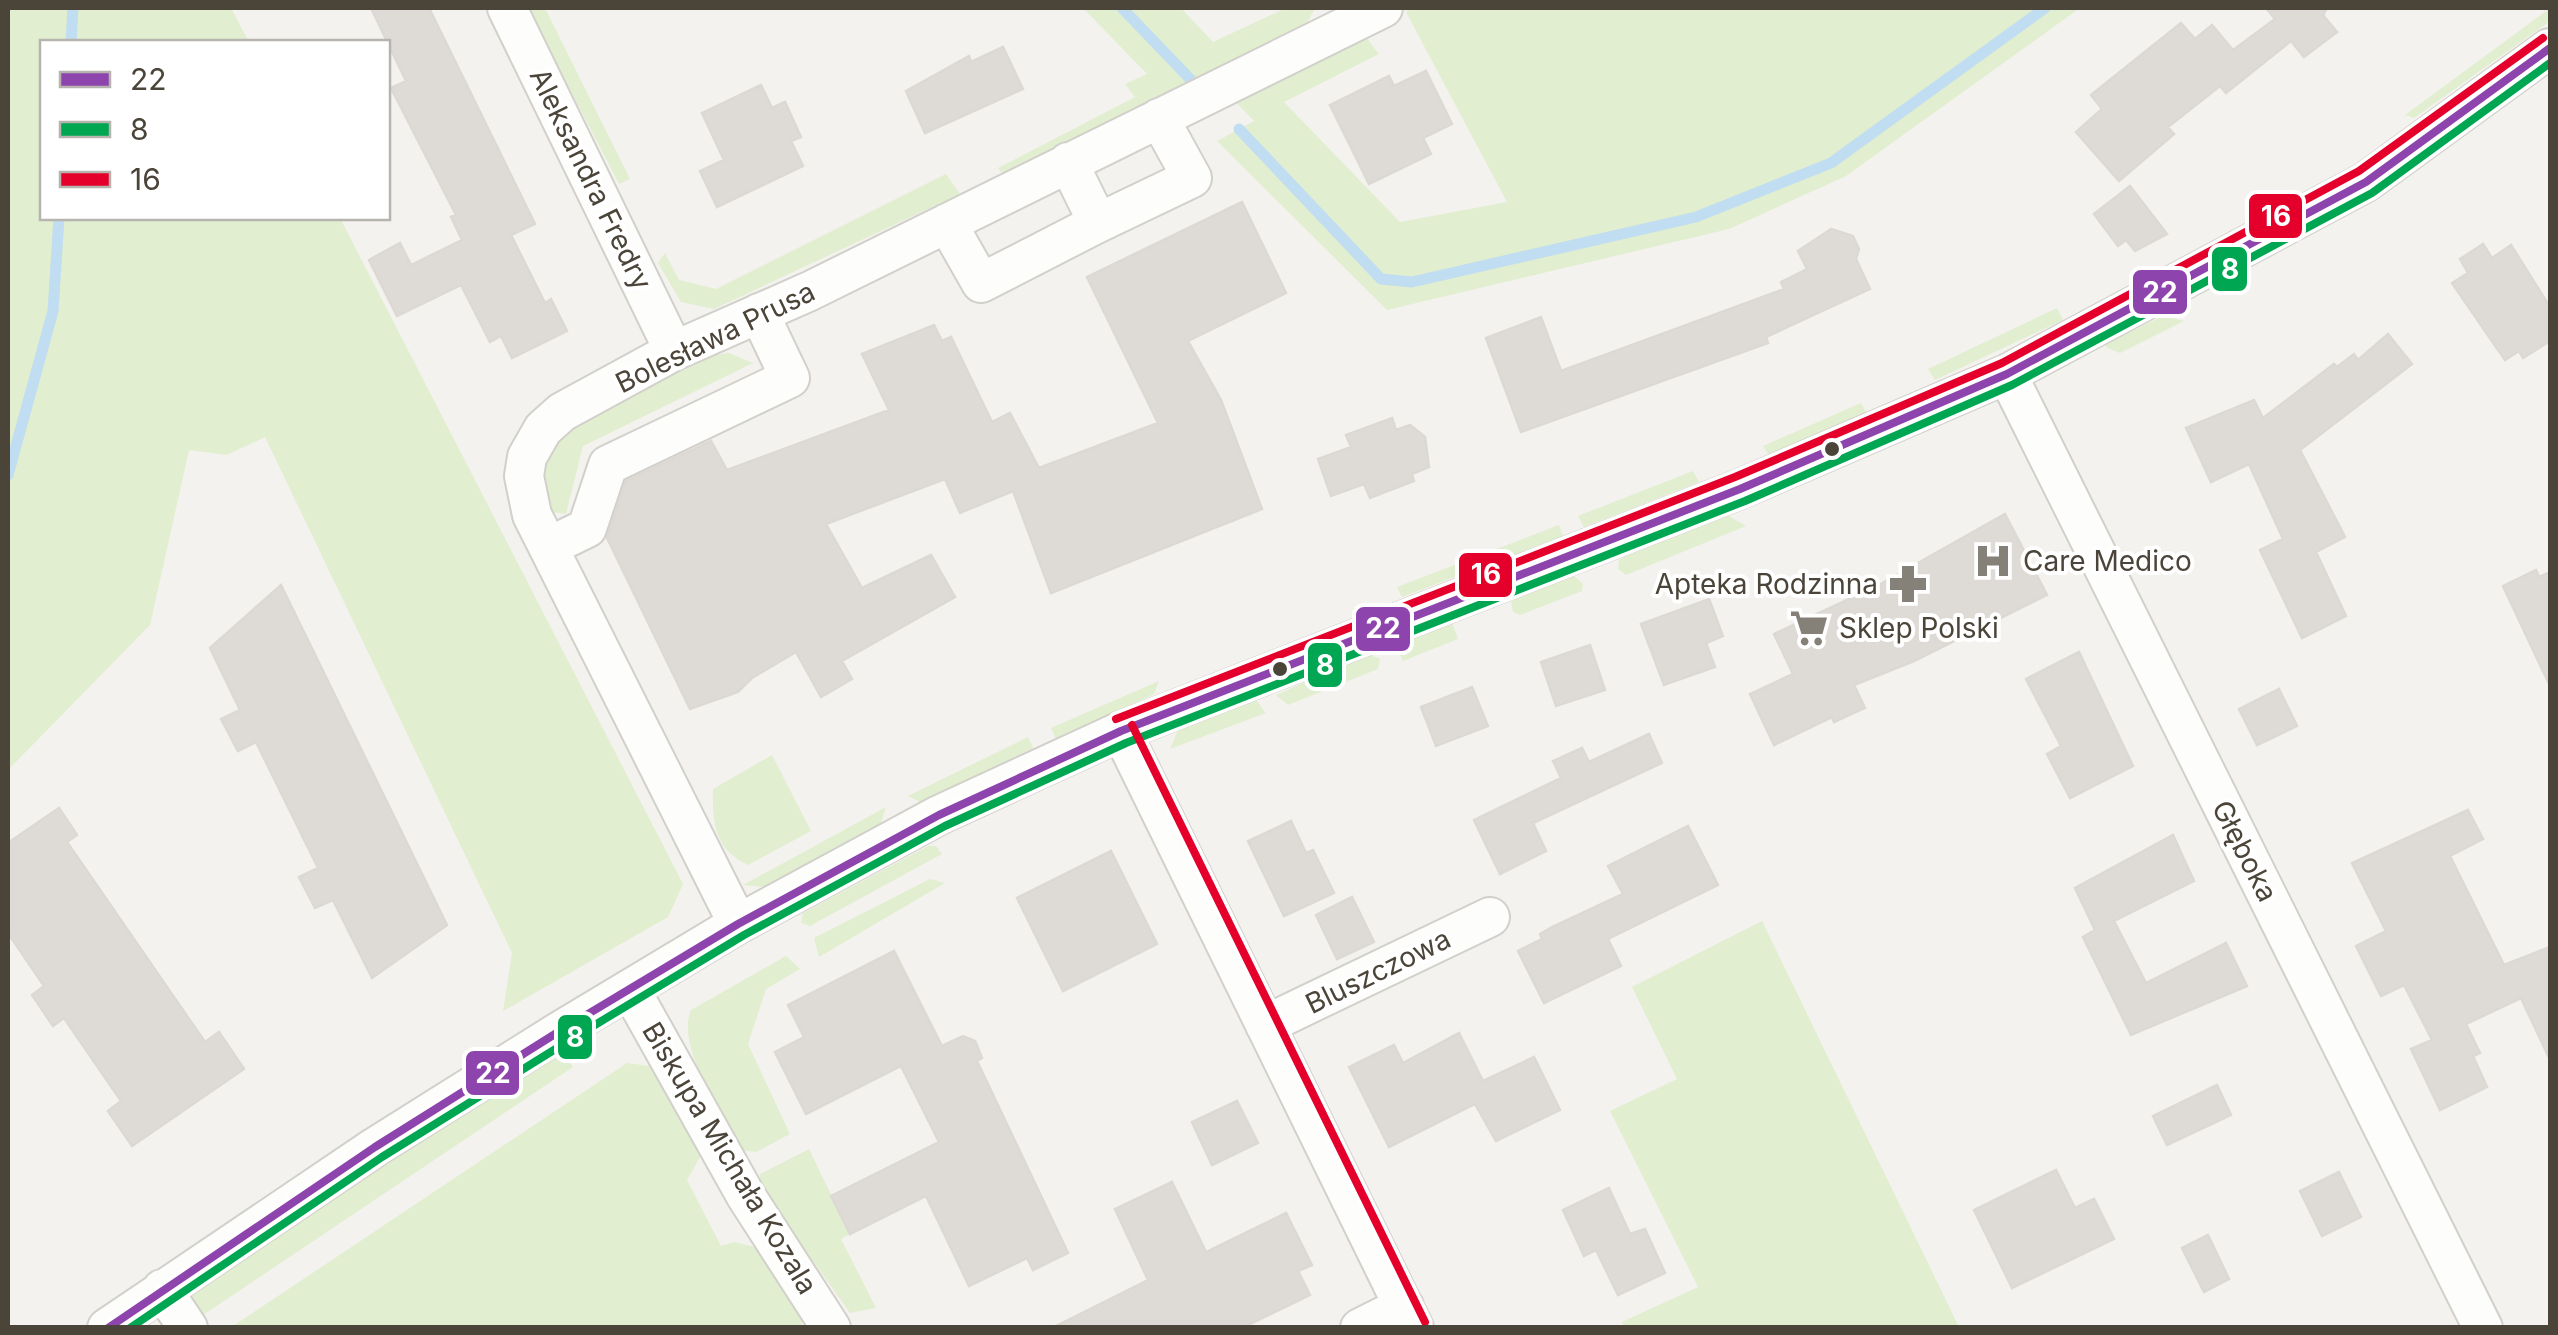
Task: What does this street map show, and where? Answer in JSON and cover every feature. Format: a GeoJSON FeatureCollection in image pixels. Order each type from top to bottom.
{"type":"FeatureCollection","features":[{"type":"Feature","properties":{"kind":"street","name":"Aleksandra Fredry"},"geometry":{"type":"LineString","coordinates":[[507,8],[674,351]]}},
{"type":"Feature","properties":{"kind":"street","name":"Bolesława Prusa"},"geometry":{"type":"LineString","coordinates":[[738,924],[532,515],[524,476],[533,444],[562,412],[674,351],[947,223],[1383,8]]}},
{"type":"Feature","properties":{"kind":"street"},"geometry":{"type":"LineString","coordinates":[[108,1328],[375,1147],[630,988],[738,924],[939,815],[1120,731],[1740,489],[2007,374],[2366,182],[2550,48]]}},
{"type":"Feature","properties":{"kind":"street"},"geometry":{"type":"LineString","coordinates":[[947,223],[981,283],[1192,178],[1159,118]]}},
{"type":"Feature","properties":{"kind":"street"},"geometry":{"type":"LineString","coordinates":[[1068,162],[1098,223]]}},
{"type":"Feature","properties":{"kind":"street"},"geometry":{"type":"LineString","coordinates":[[548,547],[587,528],[608,465],[790,378],[759,313]]}},
{"type":"Feature","properties":{"kind":"street","name":"Głęboka"},"geometry":{"type":"LineString","coordinates":[[2007,374],[2483,1328]]}},
{"type":"Feature","properties":{"kind":"street"},"geometry":{"type":"LineString","coordinates":[[1120,731],[1409,1317],[1360,1328]]}},
{"type":"Feature","properties":{"kind":"street","name":"Bluszczowa"},"geometry":{"type":"LineString","coordinates":[[1265,1025],[1490,916]]}},
{"type":"Feature","properties":{"kind":"street","name":"Biskupa Michała Kozala"},"geometry":{"type":"LineString","coordinates":[[630,988],[746,1196],[831,1328]]}},
{"type":"Feature","properties":{"kind":"street"},"geometry":{"type":"LineString","coordinates":[[162,1289],[188,1328]]}},
{"type":"Feature","properties":{"kind":"green space"},"geometry":{"type":"Polygon","coordinates":[[[8,8],[231,8],[248,40],[40,40],[40,220],[341,220],[683,884],[668,917],[503,1011],[512,953],[265,437],[227,455],[189,450],[150,625],[8,770],[8,8]]]}},
{"type":"Feature","properties":{"kind":"green space"},"geometry":{"type":"Polygon","coordinates":[[[528,8],[545,8],[630,179],[619,184],[528,8]]]}},
{"type":"Feature","properties":{"kind":"green space"},"geometry":{"type":"Polygon","coordinates":[[[1083,8],[1181,8],[1213,42],[1286,8],[1314,10],[1305,27],[1004,176],[998,168],[1135,97],[1125,84],[1147,74],[1083,8]]]}},
{"type":"Feature","properties":{"kind":"green space"},"geometry":{"type":"Polygon","coordinates":[[[1414,8],[2080,8],[1846,176],[1729,229],[1387,310],[1217,141],[1254,121],[1231,97],[1365,36],[1379,54],[1284,102],[1400,222],[1507,202],[1406,12],[1414,8]]]}},
{"type":"Feature","properties":{"kind":"green space"},"geometry":{"type":"Polygon","coordinates":[[[2550,8],[2550,21],[2414,118],[2405,115],[2550,8]]]}},
{"type":"Feature","properties":{"kind":"green space"},"geometry":{"type":"Polygon","coordinates":[[[946,174],[960,194],[714,309],[681,302],[658,263],[665,253],[679,280],[716,289],[946,174]]]}},
{"type":"Feature","properties":{"kind":"green space"},"geometry":{"type":"Polygon","coordinates":[[[2057,308],[2063,320],[1935,380],[1928,369],[2057,308]]]}},
{"type":"Feature","properties":{"kind":"green space"},"geometry":{"type":"Polygon","coordinates":[[[2163,316],[2184,321],[2120,353],[2107,348],[2105,344],[2163,316]]]}},
{"type":"Feature","properties":{"kind":"green space"},"geometry":{"type":"Polygon","coordinates":[[[729,353],[753,363],[583,446],[566,514],[550,512],[543,470],[548,453],[564,434],[628,396],[715,355],[729,353]]]}},
{"type":"Feature","properties":{"kind":"green space"},"geometry":{"type":"Polygon","coordinates":[[[1861,403],[1867,414],[1769,455],[1763,446],[1861,403]]]}},
{"type":"Feature","properties":{"kind":"green space"},"geometry":{"type":"Polygon","coordinates":[[[1693,471],[1699,482],[1584,527],[1578,516],[1693,471]]]}},
{"type":"Feature","properties":{"kind":"green space"},"geometry":{"type":"Polygon","coordinates":[[[1727,515],[1746,526],[1626,575],[1618,569],[1619,560],[1624,557],[1727,515]]]}},
{"type":"Feature","properties":{"kind":"green space"},"geometry":{"type":"Polygon","coordinates":[[[1559,525],[1563,536],[1402,597],[1397,587],[1559,525]]]}},
{"type":"Feature","properties":{"kind":"green space"},"geometry":{"type":"Polygon","coordinates":[[[1573,575],[1583,584],[1582,591],[1520,615],[1513,612],[1511,602],[1516,598],[1573,575]]]}},
{"type":"Feature","properties":{"kind":"green space"},"geometry":{"type":"Polygon","coordinates":[[[1452,622],[1458,639],[1403,661],[1396,644],[1452,622]]]}},
{"type":"Feature","properties":{"kind":"green space"},"geometry":{"type":"Polygon","coordinates":[[[1368,654],[1380,659],[1378,669],[1288,705],[1276,695],[1368,654]]]}},
{"type":"Feature","properties":{"kind":"green space"},"geometry":{"type":"Polygon","coordinates":[[[1159,681],[1154,694],[1056,739],[1051,728],[1159,681]]]}},
{"type":"Feature","properties":{"kind":"green space"},"geometry":{"type":"Polygon","coordinates":[[[1256,700],[1266,713],[1170,749],[1178,730],[1256,700]]]}},
{"type":"Feature","properties":{"kind":"green space"},"geometry":{"type":"Polygon","coordinates":[[[1028,737],[1033,748],[922,803],[908,796],[1028,737]]]}},
{"type":"Feature","properties":{"kind":"green space"},"geometry":{"type":"Polygon","coordinates":[[[772,755],[811,831],[748,865],[722,843],[713,813],[713,789],[772,755]]]}},
{"type":"Feature","properties":{"kind":"green space"},"geometry":{"type":"Polygon","coordinates":[[[886,807],[881,823],[764,887],[743,885],[886,807]]]}},
{"type":"Feature","properties":{"kind":"green space"},"geometry":{"type":"Polygon","coordinates":[[[928,846],[936,846],[942,854],[810,926],[801,923],[803,913],[928,846]]]}},
{"type":"Feature","properties":{"kind":"green space"},"geometry":{"type":"Polygon","coordinates":[[[930,879],[945,883],[819,957],[814,938],[930,879]]]}},
{"type":"Feature","properties":{"kind":"green space"},"geometry":{"type":"Polygon","coordinates":[[[1762,921],[1959,1327],[1625,1328],[1622,1322],[1698,1287],[1610,1111],[1677,1079],[1632,987],[1762,921]]]}},
{"type":"Feature","properties":{"kind":"green space"},"geometry":{"type":"Polygon","coordinates":[[[786,956],[800,969],[766,989],[748,1044],[790,1134],[756,1152],[739,1150],[695,1061],[689,1042],[691,1010],[786,956]]]}},
{"type":"Feature","properties":{"kind":"green space"},"geometry":{"type":"Polygon","coordinates":[[[562,1052],[573,1067],[197,1319],[184,1301],[466,1110],[562,1052]]]}},
{"type":"Feature","properties":{"kind":"green space"},"geometry":{"type":"Polygon","coordinates":[[[627,1063],[665,1068],[706,1147],[687,1180],[721,1246],[734,1242],[755,1247],[801,1318],[802,1327],[230,1328],[627,1063]]]}},
{"type":"Feature","properties":{"kind":"green space"},"geometry":{"type":"Polygon","coordinates":[[[809,1149],[850,1234],[841,1239],[876,1308],[850,1313],[760,1186],[760,1174],[809,1149]]]}},
{"type":"Feature","properties":{"kind":"building"},"geometry":{"type":"Polygon","coordinates":[[[371,8],[429,8],[535,224],[511,235],[545,303],[551,299],[567,331],[512,358],[501,336],[490,342],[461,285],[397,316],[369,260],[400,243],[411,265],[462,240],[451,217],[456,215],[391,88],[406,81],[390,40],[386,40],[371,8]]]}},
{"type":"Feature","properties":{"kind":"building"},"geometry":{"type":"Polygon","coordinates":[[[2266,8],[2327,8],[2323,15],[2337,32],[2304,57],[2291,41],[2226,93],[2220,86],[2168,127],[2174,134],[2119,181],[2076,132],[2102,109],[2091,95],[2181,23],[2195,39],[2212,25],[2233,50],[2275,19],[2266,8]]]}},
{"type":"Feature","properties":{"kind":"building"},"geometry":{"type":"Polygon","coordinates":[[[1003,47],[1023,89],[925,133],[906,91],[969,56],[971,62],[1003,47]]]}},
{"type":"Feature","properties":{"kind":"building"},"geometry":{"type":"Polygon","coordinates":[[[1426,71],[1452,124],[1423,138],[1431,154],[1369,184],[1330,105],[1389,76],[1394,86],[1426,71]]]}},
{"type":"Feature","properties":{"kind":"building"},"geometry":{"type":"Polygon","coordinates":[[[761,85],[772,108],[785,102],[801,137],[791,141],[803,166],[717,207],[700,171],[724,160],[702,113],[761,85]]]}},
{"type":"Feature","properties":{"kind":"building"},"geometry":{"type":"Polygon","coordinates":[[[2130,186],[2167,234],[2135,251],[2126,240],[2118,246],[2094,214],[2130,186]]]}},
{"type":"Feature","properties":{"kind":"building"},"geometry":{"type":"Polygon","coordinates":[[[1242,202],[1286,293],[1188,341],[1221,400],[1262,509],[1051,593],[1013,491],[960,513],[945,479],[826,524],[862,588],[931,555],[955,597],[842,661],[852,679],[821,697],[796,652],[752,678],[738,692],[690,709],[607,538],[626,481],[711,441],[727,470],[889,410],[862,354],[934,325],[942,341],[951,337],[992,422],[1010,413],[1039,468],[1158,423],[1087,277],[1242,202]]]}},
{"type":"Feature","properties":{"kind":"building"},"geometry":{"type":"Polygon","coordinates":[[[1831,229],[1853,236],[1859,249],[1856,259],[1870,289],[1766,337],[1768,343],[1521,432],[1486,338],[1541,317],[1561,371],[1784,289],[1781,282],[1807,269],[1798,251],[1831,229]]]}},
{"type":"Feature","properties":{"kind":"building"},"geometry":{"type":"Polygon","coordinates":[[[2483,244],[2492,258],[2511,245],[2550,307],[2550,341],[2523,358],[2519,351],[2505,360],[2452,283],[2468,273],[2460,259],[2483,244]]]}},
{"type":"Feature","properties":{"kind":"building"},"geometry":{"type":"Polygon","coordinates":[[[2388,334],[2412,364],[2300,450],[2345,537],[2316,552],[2346,616],[2302,638],[2260,550],[2283,539],[2249,464],[2211,482],[2186,428],[2254,400],[2263,418],[2334,364],[2337,367],[2354,354],[2358,360],[2388,334]]]}},
{"type":"Feature","properties":{"kind":"building"},"geometry":{"type":"Polygon","coordinates":[[[1392,418],[1396,430],[1410,425],[1425,437],[1429,467],[1412,474],[1414,481],[1370,498],[1364,484],[1331,496],[1318,459],[1351,447],[1346,435],[1392,418]]]}},
{"type":"Feature","properties":{"kind":"building"},"geometry":{"type":"Polygon","coordinates":[[[2005,514],[2047,595],[1914,661],[1854,685],[1865,708],[1834,722],[1832,717],[1774,745],[1750,694],[1793,674],[1774,634],[1877,586],[2005,514]]]}},
{"type":"Feature","properties":{"kind":"building"},"geometry":{"type":"Polygon","coordinates":[[[2536,570],[2539,577],[2550,572],[2550,686],[2503,586],[2536,570]]]}},
{"type":"Feature","properties":{"kind":"building"},"geometry":{"type":"Polygon","coordinates":[[[281,585],[447,925],[372,978],[333,900],[315,908],[299,877],[318,868],[256,742],[238,751],[221,719],[240,710],[210,648],[281,585]]]}},
{"type":"Feature","properties":{"kind":"building"},"geometry":{"type":"Polygon","coordinates":[[[1709,599],[1723,636],[1706,643],[1715,667],[1664,685],[1641,624],[1709,599]]]}},
{"type":"Feature","properties":{"kind":"building"},"geometry":{"type":"Polygon","coordinates":[[[1590,645],[1605,690],[1556,706],[1541,662],[1590,645]]]}},
{"type":"Feature","properties":{"kind":"building"},"geometry":{"type":"Polygon","coordinates":[[[2079,652],[2133,766],[2070,798],[2047,754],[2061,746],[2026,679],[2079,652]]]}},
{"type":"Feature","properties":{"kind":"building"},"geometry":{"type":"Polygon","coordinates":[[[1472,687],[1488,726],[1436,746],[1421,707],[1472,687]]]}},
{"type":"Feature","properties":{"kind":"building"},"geometry":{"type":"Polygon","coordinates":[[[2279,689],[2297,726],[2257,745],[2239,709],[2279,689]]]}},
{"type":"Feature","properties":{"kind":"building"},"geometry":{"type":"Polygon","coordinates":[[[1649,734],[1662,763],[1533,823],[1546,851],[1500,874],[1474,820],[1561,778],[1553,761],[1582,748],[1589,762],[1649,734]]]}},
{"type":"Feature","properties":{"kind":"building"},"geometry":{"type":"Polygon","coordinates":[[[59,808],[77,835],[67,842],[205,1042],[219,1032],[244,1069],[132,1146],[108,1111],[121,1101],[64,1018],[53,1026],[32,995],[44,986],[8,933],[8,843],[59,808]]]}},
{"type":"Feature","properties":{"kind":"building"},"geometry":{"type":"Polygon","coordinates":[[[2468,810],[2483,839],[2450,856],[2504,965],[2550,947],[2550,1060],[2521,998],[2466,1024],[2480,1053],[2473,1056],[2487,1087],[2440,1110],[2411,1049],[2432,1040],[2404,985],[2381,996],[2356,946],[2386,931],[2352,863],[2468,810]]]}},
{"type":"Feature","properties":{"kind":"building"},"geometry":{"type":"Polygon","coordinates":[[[1291,821],[1306,853],[1313,850],[1334,893],[1284,916],[1248,841],[1291,821]]]}},
{"type":"Feature","properties":{"kind":"building"},"geometry":{"type":"Polygon","coordinates":[[[1688,826],[1718,885],[1608,939],[1621,966],[1544,1003],[1518,951],[1542,939],[1540,934],[1552,927],[1623,894],[1608,866],[1688,826]]]}},
{"type":"Feature","properties":{"kind":"building"},"geometry":{"type":"Polygon","coordinates":[[[2173,835],[2194,881],[2114,921],[2146,983],[2226,943],[2247,986],[2131,1035],[2083,937],[2095,930],[2075,888],[2173,835]]]}},
{"type":"Feature","properties":{"kind":"building"},"geometry":{"type":"Polygon","coordinates":[[[1111,851],[1157,944],[1063,991],[1017,898],[1111,851]]]}},
{"type":"Feature","properties":{"kind":"building"},"geometry":{"type":"Polygon","coordinates":[[[1352,897],[1374,942],[1337,959],[1316,915],[1352,897]]]}},
{"type":"Feature","properties":{"kind":"building"},"geometry":{"type":"Polygon","coordinates":[[[894,951],[942,1046],[963,1036],[975,1041],[982,1058],[977,1061],[1068,1253],[1033,1270],[1027,1258],[969,1286],[926,1196],[850,1234],[831,1196],[939,1142],[901,1066],[806,1114],[775,1052],[804,1037],[788,1005],[894,951]]]}},
{"type":"Feature","properties":{"kind":"building"},"geometry":{"type":"Polygon","coordinates":[[[1459,1033],[1483,1081],[1534,1057],[1560,1110],[1496,1141],[1475,1104],[1389,1147],[1349,1067],[1394,1045],[1403,1063],[1459,1033]]]}},
{"type":"Feature","properties":{"kind":"building"},"geometry":{"type":"Polygon","coordinates":[[[2217,1085],[2231,1115],[2167,1145],[2153,1116],[2217,1085]]]}},
{"type":"Feature","properties":{"kind":"building"},"geometry":{"type":"Polygon","coordinates":[[[1237,1101],[1258,1143],[1212,1165],[1192,1122],[1237,1101]]]}},
{"type":"Feature","properties":{"kind":"building"},"geometry":{"type":"Polygon","coordinates":[[[2056,1170],[2075,1208],[2094,1199],[2114,1239],[2012,1288],[1974,1210],[2056,1170]]]}},
{"type":"Feature","properties":{"kind":"building"},"geometry":{"type":"Polygon","coordinates":[[[2339,1172],[2361,1217],[2322,1236],[2300,1191],[2339,1172]]]}},
{"type":"Feature","properties":{"kind":"building"},"geometry":{"type":"Polygon","coordinates":[[[1172,1182],[1206,1252],[1286,1213],[1312,1265],[1298,1271],[1310,1295],[1242,1328],[1052,1328],[1148,1280],[1115,1209],[1172,1182]]]}},
{"type":"Feature","properties":{"kind":"building"},"geometry":{"type":"Polygon","coordinates":[[[1609,1188],[1630,1234],[1645,1229],[1665,1273],[1618,1295],[1596,1250],[1584,1256],[1563,1210],[1609,1188]]]}},
{"type":"Feature","properties":{"kind":"building"},"geometry":{"type":"Polygon","coordinates":[[[2208,1235],[2229,1279],[2204,1292],[2182,1248],[2208,1235]]]}},
{"type":"Feature","properties":{"kind":"waterway"},"geometry":{"type":"LineString","coordinates":[[71,40],[73,8]]}},
{"type":"Feature","properties":{"kind":"waterway"},"geometry":{"type":"LineString","coordinates":[[1122,8],[1192,81]]}},
{"type":"Feature","properties":{"kind":"waterway"},"geometry":{"type":"LineString","coordinates":[[1239,129],[1381,279],[1412,282],[1696,217],[1831,163],[2045,8]]}},
{"type":"Feature","properties":{"kind":"waterway"},"geometry":{"type":"LineString","coordinates":[[8,475],[53,311],[59,220]]}},
{"type":"Feature","properties":{"kind":"transit line","name":"16"},"geometry":{"type":"LineString","coordinates":[[1116,719],[1735,477],[2002,363],[2359,171],[2543,38]]}},
{"type":"Feature","properties":{"kind":"transit line","name":"22"},"geometry":{"type":"LineString","coordinates":[[108,1328],[375,1147],[563,1029],[738,924],[939,815],[1121,731],[1740,489],[2007,374],[2366,182],[2550,48]]}},
{"type":"Feature","properties":{"kind":"transit line","name":"8"},"geometry":{"type":"LineString","coordinates":[[130,1328],[382,1157],[570,1040],[744,935],[945,826],[1126,743],[1745,501],[2012,385],[2372,193],[2550,63]]}},
{"type":"Feature","properties":{"kind":"transit line","name":"16"},"geometry":{"type":"LineString","coordinates":[[1132,725],[1425,1322]]}},
{"type":"Feature","properties":{"kind":"place","name":"Care Medico"},"geometry":{"type":"Point","coordinates":[1993,561]}},
{"type":"Feature","properties":{"kind":"place","name":"Apteka Rodzinna"},"geometry":{"type":"Point","coordinates":[1908,584]}},
{"type":"Feature","properties":{"kind":"place","name":"Sklep Polski"},"geometry":{"type":"Point","coordinates":[1809,628]}}]}
